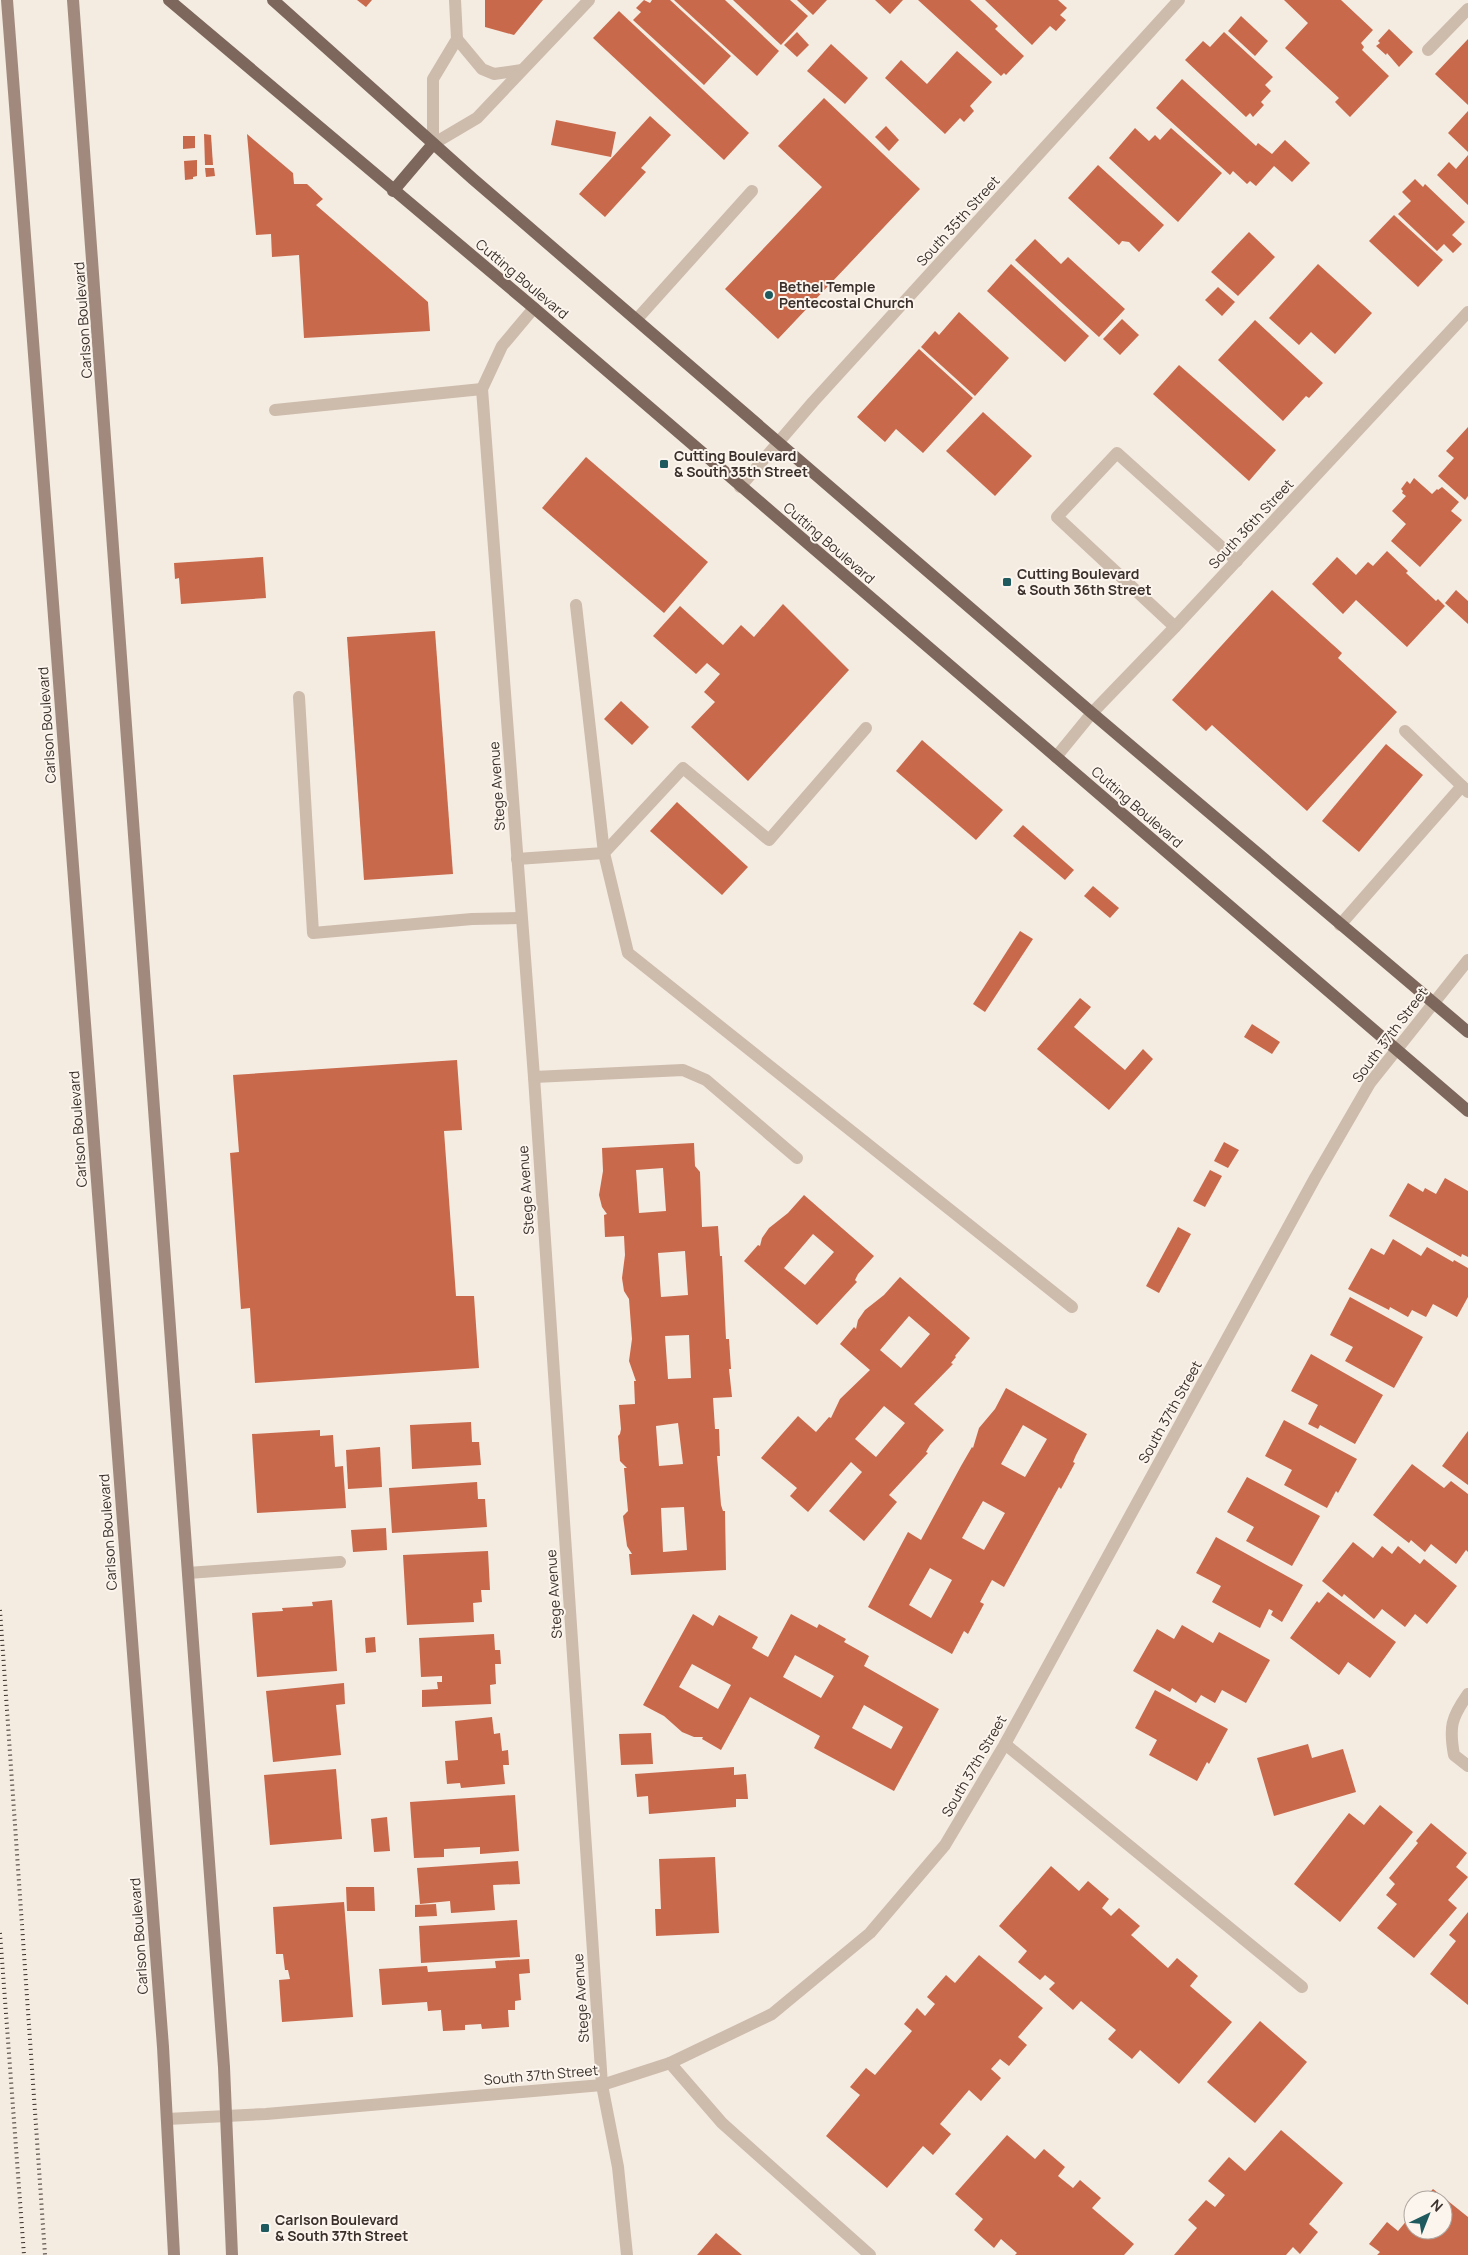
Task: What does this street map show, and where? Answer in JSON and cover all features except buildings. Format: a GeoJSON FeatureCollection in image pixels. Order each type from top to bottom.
{"type":"FeatureCollection","features":[{"type":"Feature","properties":{"kind":"main road","name":"Carlson Boulevard"},"geometry":{"type":"LineString","coordinates":[[7,0],[167,2119],[174,2255]]}},
{"type":"Feature","properties":{"kind":"main road","name":"Carlson Boulevard"},"geometry":{"type":"LineString","coordinates":[[74,0],[188,1573],[226,2116],[232,2255]]}},
{"type":"Feature","properties":{"kind":"main road","name":"Cutting Boulevard"},"geometry":{"type":"LineString","coordinates":[[169,0],[393,191],[534,308],[1468,1111]]}},
{"type":"Feature","properties":{"kind":"main road"},"geometry":{"type":"LineString","coordinates":[[273,0],[433,144],[1092,713],[1468,1032]]}},
{"type":"Feature","properties":{"kind":"main road"},"geometry":{"type":"LineString","coordinates":[[393,191],[433,144]]}},
{"type":"Feature","properties":{"kind":"street"},"geometry":{"type":"LineString","coordinates":[[433,144],[433,79],[456,39],[455,0]]}},
{"type":"Feature","properties":{"kind":"street"},"geometry":{"type":"LineString","coordinates":[[433,144],[477,118],[589,0]]}},
{"type":"Feature","properties":{"kind":"street","name":"South 35th Street"},"geometry":{"type":"LineString","coordinates":[[740,487],[813,402],[1179,0]]}},
{"type":"Feature","properties":{"kind":"street"},"geometry":{"type":"LineString","coordinates":[[1428,50],[1468,9]]}},
{"type":"Feature","properties":{"kind":"street"},"geometry":{"type":"LineString","coordinates":[[456,39],[482,69],[494,74],[522,70]]}},
{"type":"Feature","properties":{"kind":"street"},"geometry":{"type":"LineString","coordinates":[[637,319],[752,191]]}},
{"type":"Feature","properties":{"kind":"street","name":"Stege Avenue"},"geometry":{"type":"LineString","coordinates":[[534,308],[502,346],[482,389],[534,1077],[602,2085],[618,2167],[627,2255]]}},
{"type":"Feature","properties":{"kind":"street","name":"South 36th Street"},"geometry":{"type":"LineString","coordinates":[[1056,757],[1092,713],[1237,561],[1468,312]]}},
{"type":"Feature","properties":{"kind":"street"},"geometry":{"type":"LineString","coordinates":[[275,410],[482,389]]}},
{"type":"Feature","properties":{"kind":"street"},"geometry":{"type":"LineString","coordinates":[[1175,627],[1057,517],[1084,488],[1117,453],[1237,561]]}},
{"type":"Feature","properties":{"kind":"street"},"geometry":{"type":"LineString","coordinates":[[576,605],[604,853],[628,953],[1072,1307]]}},
{"type":"Feature","properties":{"kind":"street"},"geometry":{"type":"LineString","coordinates":[[299,696],[313,933],[472,919],[522,918]]}},
{"type":"Feature","properties":{"kind":"street"},"geometry":{"type":"LineString","coordinates":[[517,859],[604,853],[683,768],[769,840],[866,728]]}},
{"type":"Feature","properties":{"kind":"street"},"geometry":{"type":"LineString","coordinates":[[1340,925],[1465,789],[1405,731]]}},
{"type":"Feature","properties":{"kind":"street","name":"South 37th Street"},"geometry":{"type":"LineString","coordinates":[[167,2119],[226,2116],[602,2085],[670,2064],[772,2014],[870,1933],[945,1844],[1005,1744],[1315,1178],[1370,1083],[1468,960]]}},
{"type":"Feature","properties":{"kind":"street"},"geometry":{"type":"LineString","coordinates":[[534,1077],[683,1070],[706,1080],[798,1158]]}},
{"type":"Feature","properties":{"kind":"street"},"geometry":{"type":"LineString","coordinates":[[188,1573],[340,1562]]}},
{"type":"Feature","properties":{"kind":"street"},"geometry":{"type":"LineString","coordinates":[[1468,1694],[1457,1709],[1450,1731],[1454,1755],[1468,1766]]}},
{"type":"Feature","properties":{"kind":"street"},"geometry":{"type":"LineString","coordinates":[[1005,1744],[1302,1987]]}},
{"type":"Feature","properties":{"kind":"street"},"geometry":{"type":"LineString","coordinates":[[670,2064],[722,2122],[870,2255]]}},
{"type":"Feature","properties":{"kind":"railway"},"geometry":{"type":"LineString","coordinates":[[0,1610],[45,2255]]}},
{"type":"Feature","properties":{"kind":"railway"},"geometry":{"type":"LineString","coordinates":[[0,1933],[24,2255]]}},
{"type":"Feature","properties":{"kind":"place","name":"Bethel Temple Pentecostal Church"},"geometry":{"type":"Point","coordinates":[769,295]}},
{"type":"Feature","properties":{"kind":"place","name":"Cutting Boulevard & South 35th Street"},"geometry":{"type":"Point","coordinates":[664,464]}},
{"type":"Feature","properties":{"kind":"place","name":"Cutting Boulevard & South 36th Street"},"geometry":{"type":"Point","coordinates":[1007,582]}},
{"type":"Feature","properties":{"kind":"place","name":"Carlson Boulevard & South 37th Street"},"geometry":{"type":"Point","coordinates":[265,2228]}}]}
